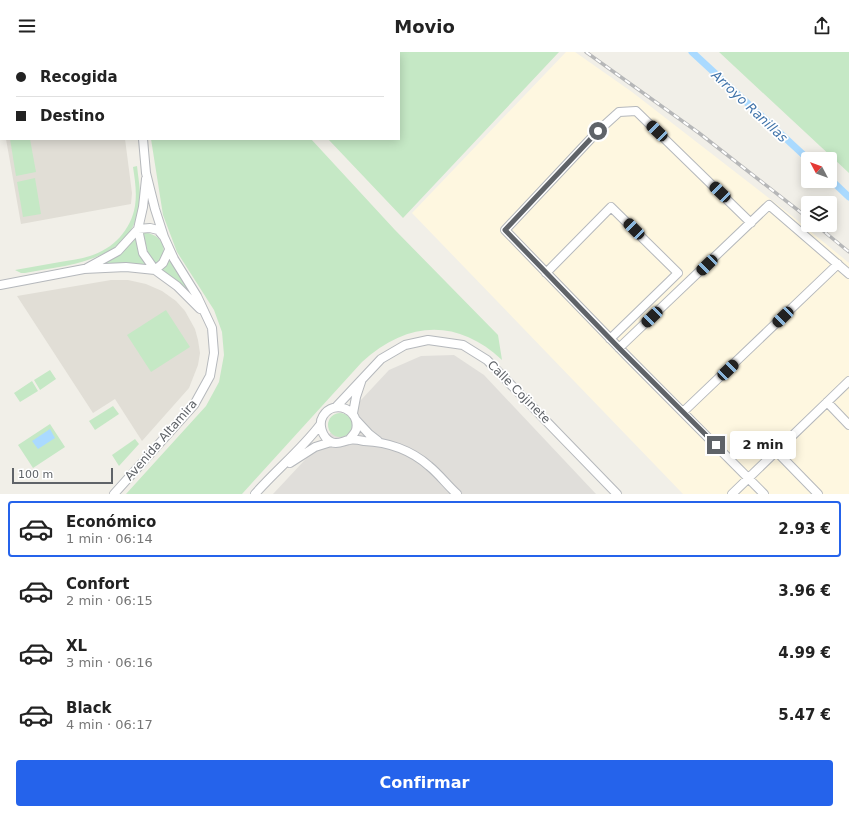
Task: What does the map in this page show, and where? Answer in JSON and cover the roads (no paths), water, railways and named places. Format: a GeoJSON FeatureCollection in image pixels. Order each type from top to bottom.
{"type":"FeatureCollection","features":[{"type":"Feature","properties":{"kind":"street"},"geometry":{"type":"LineString","coordinates":[[751,223],[636,111],[619,112],[598,131],[505,230],[610,339],[764,494]]}},
{"type":"Feature","properties":{"kind":"street","name":"Avenida Altamira"},"geometry":{"type":"LineString","coordinates":[[137,140],[144,156]]}},
{"type":"Feature","properties":{"kind":"street","name":"Avenida Altamira"},"geometry":{"type":"LineString","coordinates":[[114,494],[194,405],[210,376],[214,353],[212,328],[197,296],[169,250],[164,237],[146,173],[143,140]]}},
{"type":"Feature","properties":{"kind":"street","name":"Avenida Altamira"},"geometry":{"type":"LineString","coordinates":[[146,173],[143,206],[138,229],[143,253],[155,270],[177,286],[206,316]]}},
{"type":"Feature","properties":{"kind":"street"},"geometry":{"type":"LineString","coordinates":[[619,348],[769,205],[849,274]]}},
{"type":"Feature","properties":{"kind":"street"},"geometry":{"type":"LineString","coordinates":[[546,273],[611,207],[678,272],[610,339]]}},
{"type":"Feature","properties":{"kind":"street"},"geometry":{"type":"LineString","coordinates":[[84,269],[118,250],[138,229],[150,228],[158,230],[164,237]]}},
{"type":"Feature","properties":{"kind":"street"},"geometry":{"type":"LineString","coordinates":[[0,285],[84,269],[126,267],[155,270],[163,263],[169,250]]}},
{"type":"Feature","properties":{"kind":"street"},"geometry":{"type":"LineString","coordinates":[[683,412],[838,264]]}},
{"type":"Feature","properties":{"kind":"street","name":"Calle Cojinete"},"geometry":{"type":"LineString","coordinates":[[336,407],[380,359],[405,345],[428,340],[463,344],[487,360],[617,494]]}},
{"type":"Feature","properties":{"kind":"street","name":"Calle Cojinete"},"geometry":{"type":"LineString","coordinates":[[355,417],[356,397],[361,379]]}},
{"type":"Feature","properties":{"kind":"street"},"geometry":{"type":"LineString","coordinates":[[732,494],[849,381]]}},
{"type":"Feature","properties":{"kind":"street"},"geometry":{"type":"LineString","coordinates":[[827,402],[849,425]]}},
{"type":"Feature","properties":{"kind":"street"},"geometry":{"type":"LineString","coordinates":[[255,494],[308,440],[320,424],[323,416],[329,410],[336,407],[345,408],[355,417],[369,434],[378,441]]}},
{"type":"Feature","properties":{"kind":"street"},"geometry":{"type":"LineString","coordinates":[[349,440],[356,431],[355,417]]}},
{"type":"Feature","properties":{"kind":"street"},"geometry":{"type":"LineString","coordinates":[[320,424],[322,432],[331,442]]}},
{"type":"Feature","properties":{"kind":"street"},"geometry":{"type":"LineString","coordinates":[[271,476],[315,447],[331,442],[340,443],[349,440],[378,441],[412,454],[428,465],[456,494]]}},
{"type":"Feature","properties":{"kind":"street"},"geometry":{"type":"LineString","coordinates":[[776,451],[818,494]]}},
{"type":"Feature","properties":{"kind":"water"},"geometry":{"type":"Polygon","coordinates":[[[50,429],[55,438],[38,449],[32,441],[50,429]]]}},
{"type":"Feature","properties":{"kind":"waterway","name":"Arroyo Ranillas"},"geometry":{"type":"LineString","coordinates":[[692,52],[801,153]]}},
{"type":"Feature","properties":{"kind":"waterway","name":"Arroyo Ranillas"},"geometry":{"type":"LineString","coordinates":[[837,186],[849,197]]}},
{"type":"Feature","properties":{"kind":"railway"},"geometry":{"type":"LineString","coordinates":[[586,52],[699,133],[801,213]]}},
{"type":"Feature","properties":{"kind":"railway"},"geometry":{"type":"LineString","coordinates":[[825,232],[849,252]]}}]}
